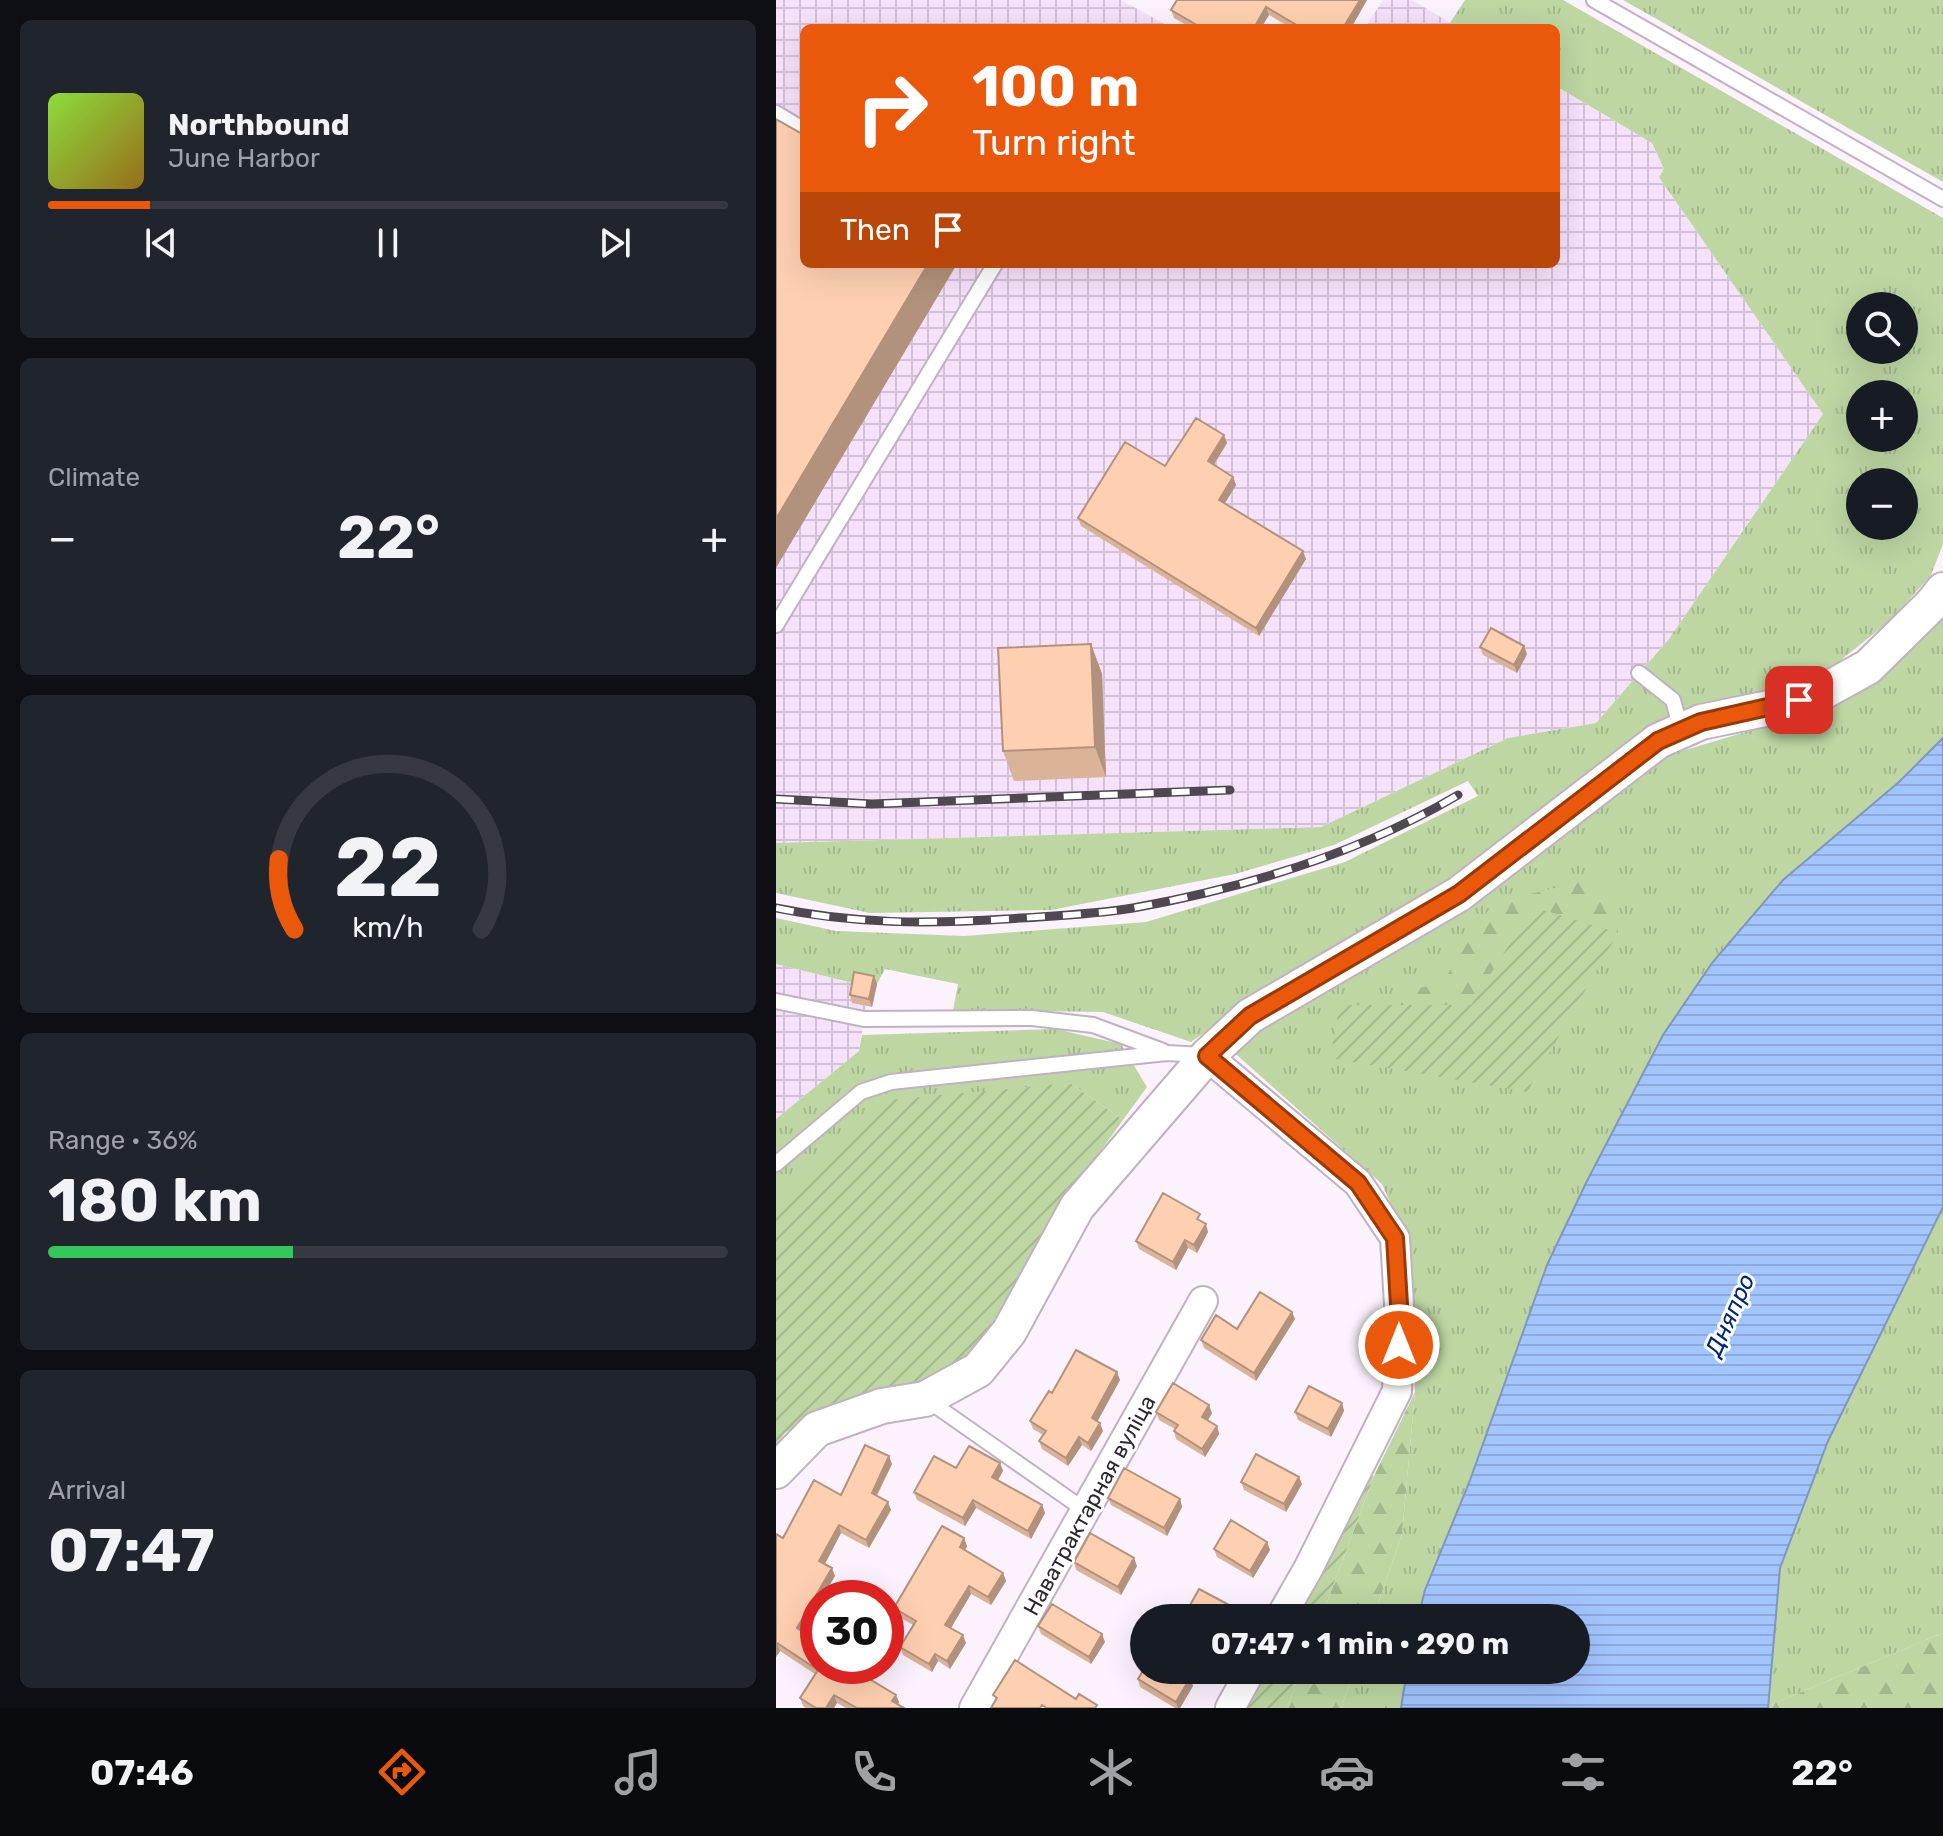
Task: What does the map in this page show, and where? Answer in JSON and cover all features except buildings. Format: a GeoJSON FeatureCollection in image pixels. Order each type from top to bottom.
{"type":"FeatureCollection","features":[{"type":"Feature","properties":{"kind":"street"},"geometry":{"type":"LineString","coordinates":[[776,1471],[817,1429],[882,1406],[925,1399],[978,1370],[1009,1332],[1077,1207],[1207,1056],[1250,1016],[1459,894],[1658,741],[1701,722],[1779,706],[1819,694],[1868,667],[1943,590]]}},
{"type":"Feature","properties":{"kind":"street"},"geometry":{"type":"LineString","coordinates":[[1207,1056],[1358,1183],[1395,1238],[1400,1321],[1397,1391],[1288,1604]]}},
{"type":"Feature","properties":{"kind":"street","name":"Наватрактарная вуліца"},"geometry":{"type":"LineString","coordinates":[[974,1708],[1203,1301]]}},
{"type":"Feature","properties":{"kind":"street"},"geometry":{"type":"LineString","coordinates":[[1230,1708],[1243,1684]]}},
{"type":"Feature","properties":{"kind":"lane"},"geometry":{"type":"LineString","coordinates":[[1594,0],[1943,199]]}},
{"type":"Feature","properties":{"kind":"lane"},"geometry":{"type":"LineString","coordinates":[[776,113],[800,128]]}},
{"type":"Feature","properties":{"kind":"lane"},"geometry":{"type":"LineString","coordinates":[[776,625],[993,268]]}},
{"type":"Feature","properties":{"kind":"lane"},"geometry":{"type":"LineString","coordinates":[[1639,673],[1673,700],[1681,731]]}},
{"type":"Feature","properties":{"kind":"lane"},"geometry":{"type":"LineString","coordinates":[[776,1001],[864,1019],[1032,1018],[1093,1025],[1167,1053]]}},
{"type":"Feature","properties":{"kind":"lane"},"geometry":{"type":"LineString","coordinates":[[776,1164],[861,1092],[891,1082],[1167,1053],[1207,1056]]}},
{"type":"Feature","properties":{"kind":"lane"},"geometry":{"type":"LineString","coordinates":[[925,1399],[1086,1511]]}},
{"type":"Feature","properties":{"kind":"shaded area"},"geometry":{"type":"Polygon","coordinates":[[[776,0],[1121,0],[1165,24],[800,24],[800,268],[1560,268],[1560,88],[1652,143],[1664,170],[1659,177],[1823,414],[1669,639],[1596,723],[1508,738],[1321,827],[776,843],[776,0]]]}},
{"type":"Feature","properties":{"kind":"shaded area"},"geometry":{"type":"Polygon","coordinates":[[[1383,0],[1412,0],[1452,24],[1368,24],[1383,0]]]}},
{"type":"Feature","properties":{"kind":"shaded area"},"geometry":{"type":"Polygon","coordinates":[[[776,964],[856,984],[857,980],[877,984],[872,1007],[866,1006],[859,1051],[776,1119],[776,964]]]}},
{"type":"Feature","properties":{"kind":"green space"},"geometry":{"type":"Polygon","coordinates":[[[1465,0],[1563,0],[1943,218],[1943,544],[1931,575],[1892,619],[1810,685],[1723,700],[1664,722],[1476,869],[1260,994],[1191,1042],[1103,1012],[953,1010],[958,984],[885,969],[877,984],[858,980],[857,984],[776,964],[776,918],[836,931],[964,936],[1146,922],[1345,862],[1478,796],[1468,781],[1334,845],[1235,874],[1051,910],[870,913],[776,893],[776,843],[1321,827],[1508,738],[1596,723],[1669,639],[1823,414],[1659,177],[1664,169],[1652,143],[1560,88],[1560,24],[1450,23],[1465,0]]]}},
{"type":"Feature","properties":{"kind":"green space"},"geometry":{"type":"Polygon","coordinates":[[[1623,0],[1943,0],[1943,182],[1623,0]]]}},
{"type":"Feature","properties":{"kind":"green space"},"geometry":{"type":"Polygon","coordinates":[[[1943,612],[1943,738],[1899,782],[1783,880],[1712,963],[1663,1035],[1547,1265],[1469,1483],[1422,1604],[1378,1604],[1402,1534],[1415,1392],[1406,1239],[1382,1184],[1229,1048],[1353,975],[1665,756],[1799,716],[1943,612]]]}},
{"type":"Feature","properties":{"kind":"green space"},"geometry":{"type":"Polygon","coordinates":[[[1608,875],[1618,933],[1533,907],[1471,1005],[1340,1005],[1442,983],[1493,903],[1608,875]]]}},
{"type":"Feature","properties":{"kind":"green space"},"geometry":{"type":"Polygon","coordinates":[[[1533,907],[1618,933],[1527,1092],[1330,1058],[1340,1005],[1471,1005],[1533,907]]]}},
{"type":"Feature","properties":{"kind":"green space"},"geometry":{"type":"Polygon","coordinates":[[[1055,1029],[1121,1044],[1147,1087],[1123,1120],[1070,1083],[776,1205],[776,1119],[859,1051],[862,1035],[1055,1029]]]}},
{"type":"Feature","properties":{"kind":"green space"},"geometry":{"type":"Polygon","coordinates":[[[1070,1083],[1123,1120],[1060,1207],[994,1334],[949,1376],[847,1402],[786,1432],[776,1445],[776,1205],[878,1101],[1070,1083]]]}},
{"type":"Feature","properties":{"kind":"green space"},"geometry":{"type":"Polygon","coordinates":[[[1943,1207],[1943,1633],[1768,1706],[1780,1568],[1828,1441],[1943,1207]]]}},
{"type":"Feature","properties":{"kind":"green space"},"geometry":{"type":"Polygon","coordinates":[[[1415,1392],[1402,1534],[1378,1604],[1326,1604],[1374,1476],[1415,1392]]]}},
{"type":"Feature","properties":{"kind":"green space"},"geometry":{"type":"Polygon","coordinates":[[[1356,1469],[1374,1476],[1326,1604],[1282,1604],[1356,1469]]]}},
{"type":"Feature","properties":{"kind":"green space"},"geometry":{"type":"Polygon","coordinates":[[[1943,1633],[1943,1708],[1768,1708],[1768,1706],[1943,1633]]]}},
{"type":"Feature","properties":{"kind":"green space"},"geometry":{"type":"Polygon","coordinates":[[[1237,1684],[1296,1684],[1287,1708],[1224,1708],[1237,1684]]]}},
{"type":"Feature","properties":{"kind":"green space"},"geometry":{"type":"Polygon","coordinates":[[[1296,1684],[1350,1684],[1341,1708],[1287,1708],[1296,1684]]]}},
{"type":"Feature","properties":{"kind":"green space"},"geometry":{"type":"Polygon","coordinates":[[[1350,1684],[1405,1684],[1401,1708],[1341,1708],[1350,1684]]]}},
{"type":"Feature","properties":{"kind":"water","name":"Дняпро"},"geometry":{"type":"Polygon","coordinates":[[[1943,738],[1943,1207],[1828,1441],[1780,1568],[1768,1708],[1401,1708],[1405,1684],[1590,1684],[1590,1604],[1422,1604],[1425,1590],[1469,1483],[1547,1265],[1663,1035],[1712,963],[1783,880],[1899,782],[1943,738]]]}},
{"type":"Feature","properties":{"kind":"railway"},"geometry":{"type":"LineString","coordinates":[[776,799],[872,804],[1230,790]]}},
{"type":"Feature","properties":{"kind":"railway"},"geometry":{"type":"LineString","coordinates":[[776,908],[862,920],[919,922],[977,921],[1133,908],[1217,890],[1300,866],[1381,834],[1458,795]]}},
{"type":"Feature","properties":{"kind":"route"},"geometry":{"type":"LineString","coordinates":[[1399,1345],[1395,1238],[1358,1183],[1207,1056],[1250,1016],[1459,894],[1658,741],[1701,722],[1799,700]]}}]}
